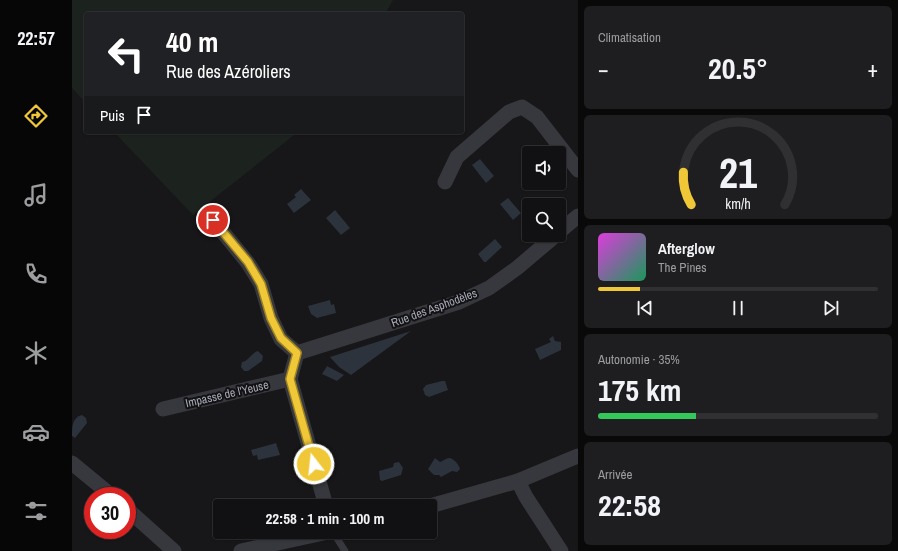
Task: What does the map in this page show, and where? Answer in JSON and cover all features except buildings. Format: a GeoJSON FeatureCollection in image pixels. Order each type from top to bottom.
{"type":"FeatureCollection","features":[{"type":"Feature","properties":{"kind":"street"},"geometry":{"type":"LineString","coordinates":[[445,182],[457,157],[509,112],[522,107],[537,117],[578,170]]}},
{"type":"Feature","properties":{"kind":"street"},"geometry":{"type":"LineString","coordinates":[[566,226],[578,216]]}},
{"type":"Feature","properties":{"kind":"street"},"geometry":{"type":"LineString","coordinates":[[213,220],[248,262],[261,284],[271,318],[281,338],[297,353],[290,379],[324,499]]}},
{"type":"Feature","properties":{"kind":"street","name":"Rue des Asphodèles"},"geometry":{"type":"LineString","coordinates":[[297,353],[459,302],[489,288],[548,242]]}},
{"type":"Feature","properties":{"kind":"street","name":"Impasse de l'Yeuse"},"geometry":{"type":"LineString","coordinates":[[163,408],[290,379]]}},
{"type":"Feature","properties":{"kind":"street"},"geometry":{"type":"LineString","coordinates":[[437,504],[518,481],[578,456]]}},
{"type":"Feature","properties":{"kind":"street"},"geometry":{"type":"LineString","coordinates":[[72,463],[101,487]]}},
{"type":"Feature","properties":{"kind":"street"},"geometry":{"type":"LineString","coordinates":[[518,481],[526,497],[561,551]]}},
{"type":"Feature","properties":{"kind":"street"},"geometry":{"type":"LineString","coordinates":[[136,517],[174,551]]}},
{"type":"Feature","properties":{"kind":"street"},"geometry":{"type":"LineString","coordinates":[[241,551],[296,539]]}},
{"type":"Feature","properties":{"kind":"lane"},"geometry":{"type":"LineString","coordinates":[[337,539],[345,551]]}},
{"type":"Feature","properties":{"kind":"shaded area"},"geometry":{"type":"Polygon","coordinates":[[[72,0],[393,0],[386,12],[84,12],[84,101],[72,88],[72,0]]]}},
{"type":"Feature","properties":{"kind":"shaded area"},"geometry":{"type":"Polygon","coordinates":[[[116,134],[295,134],[193,215],[116,134]]]}},
{"type":"Feature","properties":{"kind":"shaded area"},"geometry":{"type":"Polygon","coordinates":[[[480,159],[494,176],[486,183],[472,165],[480,159]]]}},
{"type":"Feature","properties":{"kind":"shaded area"},"geometry":{"type":"Polygon","coordinates":[[[301,189],[311,200],[294,213],[287,204],[296,197],[294,195],[301,189]]]}},
{"type":"Feature","properties":{"kind":"shaded area"},"geometry":{"type":"Polygon","coordinates":[[[508,198],[521,213],[513,220],[500,204],[508,198]]]}},
{"type":"Feature","properties":{"kind":"shaded area"},"geometry":{"type":"Polygon","coordinates":[[[335,210],[350,228],[341,235],[326,218],[335,210]]]}},
{"type":"Feature","properties":{"kind":"shaded area"},"geometry":{"type":"Polygon","coordinates":[[[495,239],[502,247],[486,262],[484,262],[478,254],[495,239]]]}},
{"type":"Feature","properties":{"kind":"shaded area"},"geometry":{"type":"Polygon","coordinates":[[[330,300],[331,305],[334,304],[336,313],[317,318],[311,314],[308,306],[330,300]]]}},
{"type":"Feature","properties":{"kind":"shaded area"},"geometry":{"type":"Polygon","coordinates":[[[411,331],[351,375],[339,367],[330,357],[411,331]]]}},
{"type":"Feature","properties":{"kind":"shaded area"},"geometry":{"type":"Polygon","coordinates":[[[553,336],[555,341],[561,342],[561,350],[540,360],[535,349],[551,342],[549,339],[553,336]]]}},
{"type":"Feature","properties":{"kind":"shaded area"},"geometry":{"type":"Polygon","coordinates":[[[258,351],[263,356],[262,361],[248,371],[244,371],[241,367],[242,362],[258,351]]]}},
{"type":"Feature","properties":{"kind":"shaded area"},"geometry":{"type":"Polygon","coordinates":[[[327,366],[344,375],[337,381],[322,374],[327,366]]]}},
{"type":"Feature","properties":{"kind":"shaded area"},"geometry":{"type":"Polygon","coordinates":[[[445,381],[448,390],[429,397],[425,395],[423,389],[426,385],[445,381]]]}},
{"type":"Feature","properties":{"kind":"shaded area"},"geometry":{"type":"Polygon","coordinates":[[[82,415],[86,418],[87,423],[75,438],[72,436],[73,423],[76,418],[82,415]]]}},
{"type":"Feature","properties":{"kind":"shaded area"},"geometry":{"type":"Polygon","coordinates":[[[276,443],[280,455],[258,460],[257,455],[253,456],[251,450],[276,443]]]}},
{"type":"Feature","properties":{"kind":"shaded area"},"geometry":{"type":"Polygon","coordinates":[[[435,458],[440,462],[447,458],[451,458],[456,462],[460,469],[457,472],[452,471],[441,477],[439,475],[434,475],[428,469],[435,458]]]}},
{"type":"Feature","properties":{"kind":"shaded area"},"geometry":{"type":"Polygon","coordinates":[[[399,462],[403,468],[401,475],[382,481],[380,480],[379,471],[393,467],[394,463],[399,462]]]}},
{"type":"Feature","properties":{"kind":"route"},"geometry":{"type":"LineString","coordinates":[[213,220],[248,262],[261,284],[271,318],[281,338],[297,353],[290,379],[314,464]]}}]}
